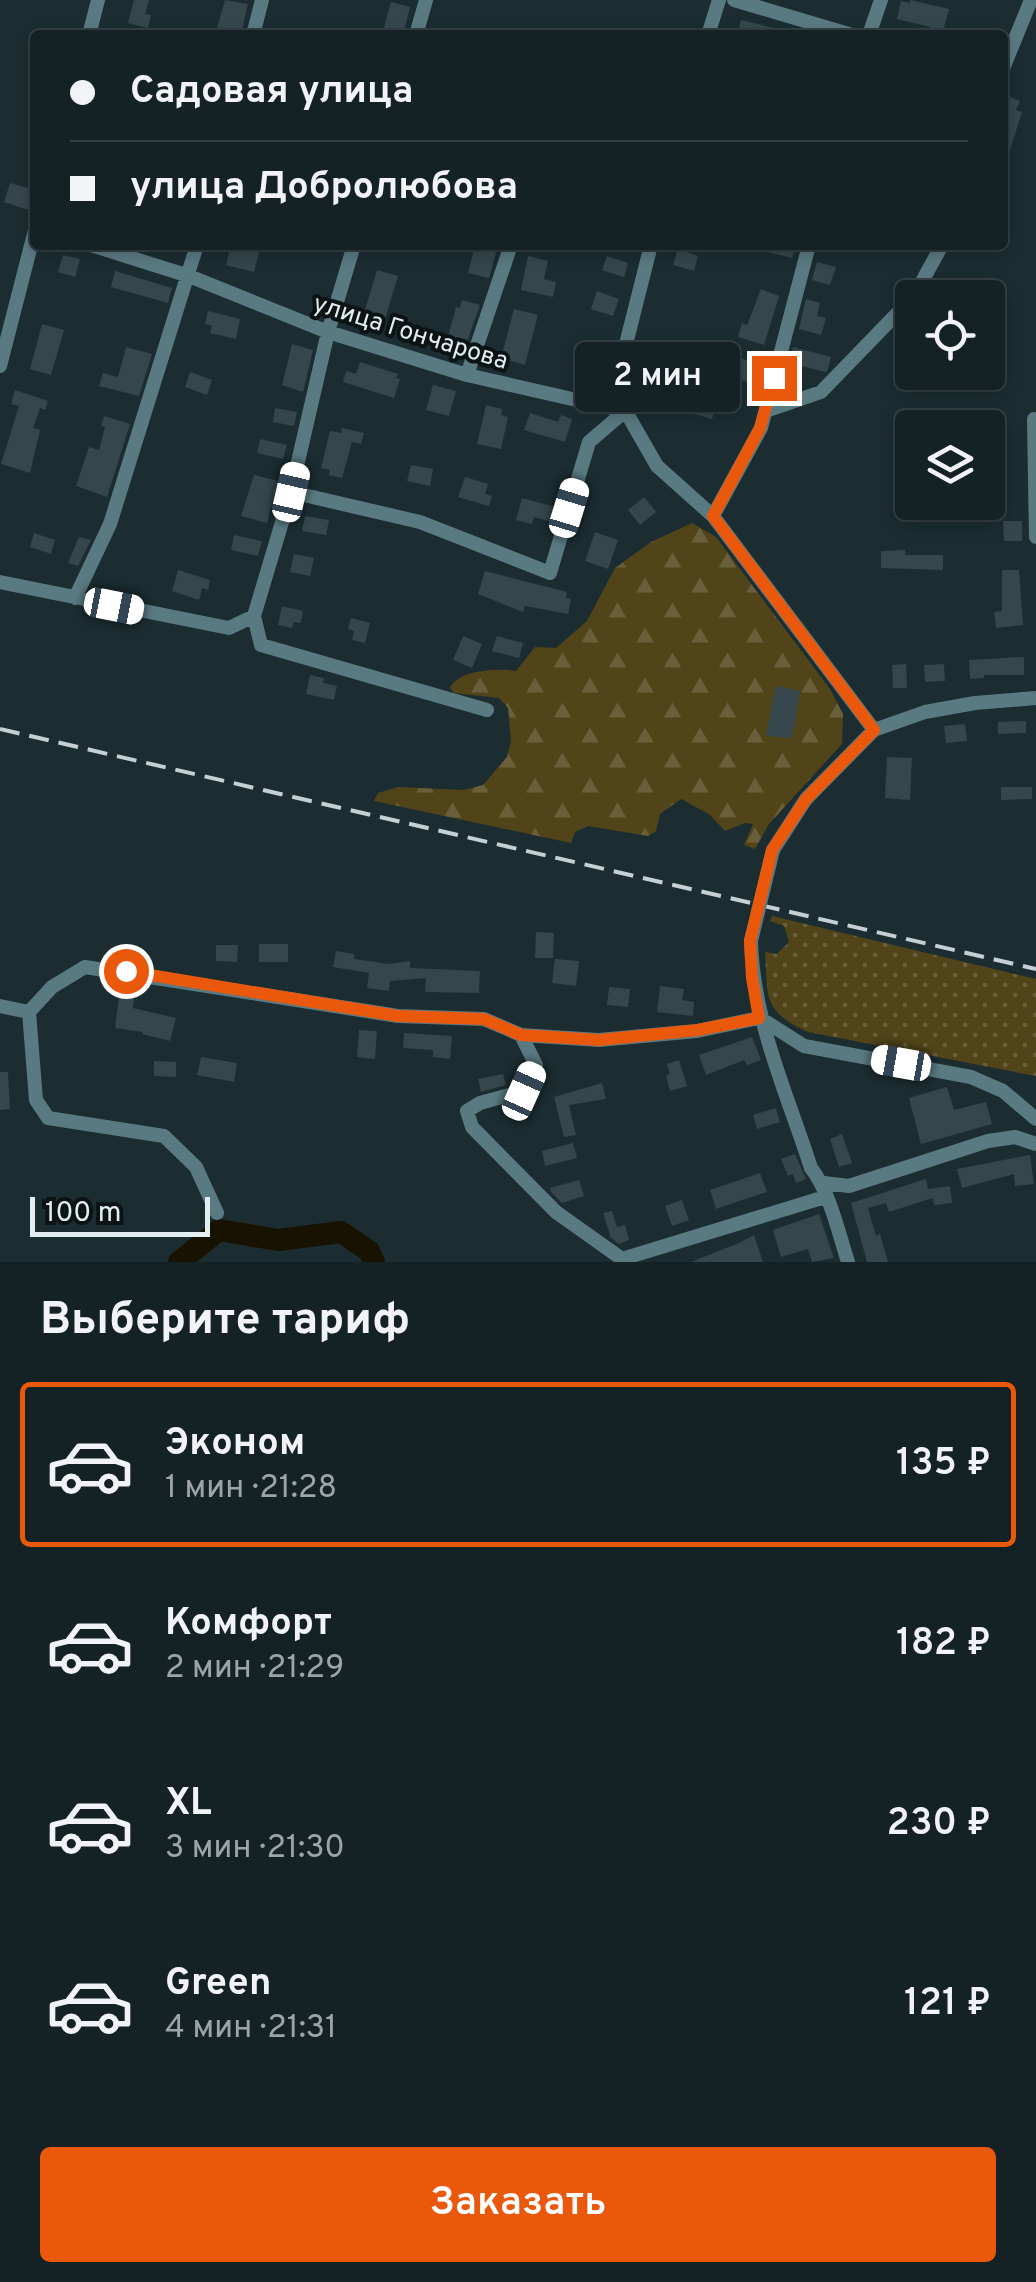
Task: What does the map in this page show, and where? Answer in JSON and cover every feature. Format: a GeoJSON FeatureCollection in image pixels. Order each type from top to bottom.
{"type":"FeatureCollection","features":[{"type":"Feature","properties":{"kind":"street"},"geometry":{"type":"LineString","coordinates":[[89,30],[98,0]]}},
{"type":"Feature","properties":{"kind":"street"},"geometry":{"type":"LineString","coordinates":[[254,30],[262,0]]}},
{"type":"Feature","properties":{"kind":"street"},"geometry":{"type":"LineString","coordinates":[[417,30],[426,0]]}},
{"type":"Feature","properties":{"kind":"street"},"geometry":{"type":"LineString","coordinates":[[710,30],[719,0]]}},
{"type":"Feature","properties":{"kind":"street"},"geometry":{"type":"LineString","coordinates":[[734,0],[835,30]]}},
{"type":"Feature","properties":{"kind":"street"},"geometry":{"type":"LineString","coordinates":[[871,30],[880,0]]}},
{"type":"Feature","properties":{"kind":"street"},"geometry":{"type":"LineString","coordinates":[[1008,58],[1031,0]]}},
{"type":"Feature","properties":{"kind":"street"},"geometry":{"type":"LineString","coordinates":[[0,366],[30,249]]}},
{"type":"Feature","properties":{"kind":"street","name":"улица Гончарова"},"geometry":{"type":"LineString","coordinates":[[107,250],[189,276],[328,332],[467,376],[625,412]]}},
{"type":"Feature","properties":{"kind":"street"},"geometry":{"type":"LineString","coordinates":[[76,598],[110,524],[196,250]]}},
{"type":"Feature","properties":{"kind":"street"},"geometry":{"type":"LineString","coordinates":[[353,250],[328,332],[291,492],[254,616],[261,645],[487,710]]}},
{"type":"Feature","properties":{"kind":"street"},"geometry":{"type":"LineString","coordinates":[[467,376],[508,250]]}},
{"type":"Feature","properties":{"kind":"street"},"geometry":{"type":"LineString","coordinates":[[651,250],[618,383],[618,398],[657,466],[713,516],[874,730]]}},
{"type":"Feature","properties":{"kind":"street"},"geometry":{"type":"LineString","coordinates":[[713,516],[760,428],[808,250]]}},
{"type":"Feature","properties":{"kind":"street"},"geometry":{"type":"LineString","coordinates":[[923,280],[939,250]]}},
{"type":"Feature","properties":{"kind":"street"},"geometry":{"type":"LineString","coordinates":[[766,411],[821,392],[895,316]]}},
{"type":"Feature","properties":{"kind":"street"},"geometry":{"type":"LineString","coordinates":[[291,492],[420,522],[550,573],[589,442],[625,412]]}},
{"type":"Feature","properties":{"kind":"street"},"geometry":{"type":"LineString","coordinates":[[1034,419],[1036,537]]}},
{"type":"Feature","properties":{"kind":"street"},"geometry":{"type":"LineString","coordinates":[[0,582],[228,628],[254,616]]}},
{"type":"Feature","properties":{"kind":"street"},"geometry":{"type":"LineString","coordinates":[[848,1262],[825,1190],[812,1168],[759,1018],[750,941],[772,850],[806,799],[874,730],[924,712],[1036,698]]}},
{"type":"Feature","properties":{"kind":"street"},"geometry":{"type":"LineString","coordinates":[[218,1213],[196,1167],[164,1136],[48,1118],[36,1100],[29,1012],[52,987],[85,967],[398,1016],[484,1019],[521,1035],[599,1040],[698,1030],[759,1018],[804,1046],[971,1076],[1003,1091],[1036,1118]]}},
{"type":"Feature","properties":{"kind":"street"},"geometry":{"type":"LineString","coordinates":[[0,1006],[29,1012]]}},
{"type":"Feature","properties":{"kind":"street"},"geometry":{"type":"LineString","coordinates":[[521,1035],[536,1065],[524,1091],[480,1102],[467,1110],[472,1127],[556,1212],[622,1259],[988,1140],[1015,1136],[1036,1144]]}},
{"type":"Feature","properties":{"kind":"green space"},"geometry":{"type":"Polygon","coordinates":[[[692,523],[716,537],[830,689],[843,714],[842,744],[769,824],[755,849],[744,845],[753,824],[725,831],[709,814],[681,799],[660,814],[656,831],[648,836],[588,826],[575,832],[571,843],[374,801],[378,793],[398,787],[464,790],[483,785],[507,757],[511,741],[508,708],[499,698],[454,693],[450,688],[454,682],[479,672],[516,671],[535,647],[556,648],[587,621],[615,568],[651,542],[692,523]]]}},
{"type":"Feature","properties":{"kind":"green space"},"geometry":{"type":"Polygon","coordinates":[[[772,916],[1036,979],[1036,1076],[808,1032],[793,1024],[775,1009],[768,992],[765,952],[777,954],[789,942],[784,926],[770,921],[772,916]]]}},
{"type":"Feature","properties":{"kind":"building"},"geometry":{"type":"Polygon","coordinates":[[[134,0],[149,0],[145,14],[151,15],[148,28],[128,23],[134,0]]]}},
{"type":"Feature","properties":{"kind":"building"},"geometry":{"type":"Polygon","coordinates":[[[225,0],[248,4],[242,30],[216,30],[225,0]]]}},
{"type":"Feature","properties":{"kind":"building"},"geometry":{"type":"Polygon","coordinates":[[[901,1],[949,9],[943,30],[929,30],[930,27],[897,19],[901,1]]]}},
{"type":"Feature","properties":{"kind":"building"},"geometry":{"type":"Polygon","coordinates":[[[391,2],[410,7],[404,30],[383,30],[391,2]]]}},
{"type":"Feature","properties":{"kind":"building"},"geometry":{"type":"Polygon","coordinates":[[[741,20],[782,30],[738,30],[741,20]]]}},
{"type":"Feature","properties":{"kind":"building"},"geometry":{"type":"Polygon","coordinates":[[[1008,96],[1020,101],[1016,110],[1022,112],[1008,156],[1008,96]]]}},
{"type":"Feature","properties":{"kind":"building"},"geometry":{"type":"Polygon","coordinates":[[[10,183],[30,189],[29,210],[4,202],[10,183]]]}},
{"type":"Feature","properties":{"kind":"building"},"geometry":{"type":"Polygon","coordinates":[[[230,250],[259,252],[254,272],[226,265],[230,250]]]}},
{"type":"Feature","properties":{"kind":"building"},"geometry":{"type":"Polygon","coordinates":[[[474,250],[497,250],[489,278],[468,273],[474,250]]]}},
{"type":"Feature","properties":{"kind":"building"},"geometry":{"type":"Polygon","coordinates":[[[678,250],[698,256],[694,271],[673,265],[678,250]]]}},
{"type":"Feature","properties":{"kind":"building"},"geometry":{"type":"Polygon","coordinates":[[[761,250],[794,250],[792,258],[761,250]]]}},
{"type":"Feature","properties":{"kind":"building"},"geometry":{"type":"Polygon","coordinates":[[[63,255],[80,259],[75,277],[58,272],[63,255]]]}},
{"type":"Feature","properties":{"kind":"building"},"geometry":{"type":"Polygon","coordinates":[[[528,256],[548,261],[544,279],[556,282],[553,297],[521,290],[528,256]]]}},
{"type":"Feature","properties":{"kind":"building"},"geometry":{"type":"Polygon","coordinates":[[[607,256],[628,263],[624,277],[602,270],[607,256]]]}},
{"type":"Feature","properties":{"kind":"building"},"geometry":{"type":"Polygon","coordinates":[[[817,262],[836,267],[830,285],[812,280],[817,262]]]}},
{"type":"Feature","properties":{"kind":"building"},"geometry":{"type":"Polygon","coordinates":[[[377,270],[398,276],[383,326],[362,320],[377,270]]]}},
{"type":"Feature","properties":{"kind":"building"},"geometry":{"type":"Polygon","coordinates":[[[115,271],[172,288],[168,303],[111,287],[115,271]]]}},
{"type":"Feature","properties":{"kind":"building"},"geometry":{"type":"Polygon","coordinates":[[[761,289],[779,296],[764,345],[738,337],[761,289]]]}},
{"type":"Feature","properties":{"kind":"building"},"geometry":{"type":"Polygon","coordinates":[[[597,291],[619,299],[613,316],[591,309],[597,291]]]}},
{"type":"Feature","properties":{"kind":"building"},"geometry":{"type":"Polygon","coordinates":[[[806,299],[820,303],[817,316],[826,318],[821,335],[799,329],[806,299]]]}},
{"type":"Feature","properties":{"kind":"building"},"geometry":{"type":"Polygon","coordinates":[[[462,300],[480,305],[463,353],[445,348],[456,307],[460,308],[462,300]]]}},
{"type":"Feature","properties":{"kind":"building"},"geometry":{"type":"Polygon","coordinates":[[[514,309],[538,315],[525,365],[501,358],[514,309]]]}},
{"type":"Feature","properties":{"kind":"building"},"geometry":{"type":"Polygon","coordinates":[[[208,311],[240,319],[236,339],[210,333],[212,326],[205,324],[208,311]]]}},
{"type":"Feature","properties":{"kind":"building"},"geometry":{"type":"Polygon","coordinates":[[[42,324],[64,330],[51,375],[30,369],[42,324]]]}},
{"type":"Feature","properties":{"kind":"building"},"geometry":{"type":"Polygon","coordinates":[[[292,344],[313,350],[303,392],[282,385],[292,344]]]}},
{"type":"Feature","properties":{"kind":"building"},"geometry":{"type":"Polygon","coordinates":[[[126,347],[152,354],[139,396],[99,386],[103,373],[118,377],[126,347]]]}},
{"type":"Feature","properties":{"kind":"building"},"geometry":{"type":"Polygon","coordinates":[[[793,347],[831,357],[826,372],[789,363],[793,347]]]}},
{"type":"Feature","properties":{"kind":"building"},"geometry":{"type":"Polygon","coordinates":[[[739,358],[758,363],[752,383],[733,378],[739,358]]]}},
{"type":"Feature","properties":{"kind":"building"},"geometry":{"type":"Polygon","coordinates":[[[360,362],[398,374],[394,398],[343,382],[346,371],[356,374],[360,362]]]}},
{"type":"Feature","properties":{"kind":"building"},"geometry":{"type":"Polygon","coordinates":[[[190,372],[212,380],[207,395],[185,387],[190,372]]]}},
{"type":"Feature","properties":{"kind":"building"},"geometry":{"type":"Polygon","coordinates":[[[645,382],[670,389],[664,408],[640,402],[645,382]]]}},
{"type":"Feature","properties":{"kind":"building"},"geometry":{"type":"Polygon","coordinates":[[[433,385],[456,391],[449,416],[426,410],[433,385]]]}},
{"type":"Feature","properties":{"kind":"building"},"geometry":{"type":"Polygon","coordinates":[[[15,390],[48,401],[45,410],[40,408],[33,428],[40,430],[30,473],[1,464],[19,406],[11,404],[15,390]]]}},
{"type":"Feature","properties":{"kind":"building"},"geometry":{"type":"Polygon","coordinates":[[[690,390],[718,398],[712,419],[685,411],[690,390]]]}},
{"type":"Feature","properties":{"kind":"building"},"geometry":{"type":"Polygon","coordinates":[[[486,405],[502,409],[501,415],[508,417],[501,449],[477,444],[486,405]]]}},
{"type":"Feature","properties":{"kind":"building"},"geometry":{"type":"Polygon","coordinates":[[[275,408],[297,412],[294,426],[273,422],[275,408]]]}},
{"type":"Feature","properties":{"kind":"building"},"geometry":{"type":"Polygon","coordinates":[[[530,413],[558,422],[561,415],[572,419],[565,442],[524,430],[530,413]]]}},
{"type":"Feature","properties":{"kind":"building"},"geometry":{"type":"Polygon","coordinates":[[[104,416],[130,424],[107,497],[76,486],[89,447],[99,450],[104,416]]]}},
{"type":"Feature","properties":{"kind":"building"},"geometry":{"type":"Polygon","coordinates":[[[342,428],[364,433],[361,444],[352,442],[342,478],[321,468],[330,431],[341,433],[342,428]]]}},
{"type":"Feature","properties":{"kind":"building"},"geometry":{"type":"Polygon","coordinates":[[[260,439],[287,445],[283,459],[257,453],[260,439]]]}},
{"type":"Feature","properties":{"kind":"building"},"geometry":{"type":"Polygon","coordinates":[[[411,465],[433,469],[430,486],[407,481],[411,465]]]}},
{"type":"Feature","properties":{"kind":"building"},"geometry":{"type":"Polygon","coordinates":[[[254,475],[278,481],[267,523],[241,516],[254,475]]]}},
{"type":"Feature","properties":{"kind":"building"},"geometry":{"type":"Polygon","coordinates":[[[465,477],[488,484],[485,494],[492,496],[489,506],[458,497],[465,477]]]}},
{"type":"Feature","properties":{"kind":"building"},"geometry":{"type":"Polygon","coordinates":[[[644,497],[656,512],[640,525],[628,510],[644,497]]]}},
{"type":"Feature","properties":{"kind":"building"},"geometry":{"type":"Polygon","coordinates":[[[522,498],[555,507],[551,522],[534,517],[532,524],[516,520],[522,498]]]}},
{"type":"Feature","properties":{"kind":"building"},"geometry":{"type":"Polygon","coordinates":[[[305,516],[329,520],[326,535],[302,531],[305,516]]]}},
{"type":"Feature","properties":{"kind":"building"},"geometry":{"type":"Polygon","coordinates":[[[1003,521],[1022,521],[1022,541],[1004,541],[1003,521]]]}},
{"type":"Feature","properties":{"kind":"building"},"geometry":{"type":"Polygon","coordinates":[[[595,532],[618,540],[608,569],[585,561],[595,532]]]}},
{"type":"Feature","properties":{"kind":"building"},"geometry":{"type":"Polygon","coordinates":[[[34,533],[55,540],[51,554],[30,547],[34,533]]]}},
{"type":"Feature","properties":{"kind":"building"},"geometry":{"type":"Polygon","coordinates":[[[234,535],[262,541],[258,556],[231,550],[234,535]]]}},
{"type":"Feature","properties":{"kind":"building"},"geometry":{"type":"Polygon","coordinates":[[[79,537],[91,540],[78,566],[68,563],[79,537]]]}},
{"type":"Feature","properties":{"kind":"building"},"geometry":{"type":"Polygon","coordinates":[[[905,550],[905,555],[943,555],[943,570],[881,568],[881,551],[905,550]]]}},
{"type":"Feature","properties":{"kind":"building"},"geometry":{"type":"Polygon","coordinates":[[[294,554],[314,558],[310,576],[290,572],[294,554]]]}},
{"type":"Feature","properties":{"kind":"building"},"geometry":{"type":"Polygon","coordinates":[[[178,570],[210,580],[208,590],[202,588],[199,600],[172,591],[178,570]]]}},
{"type":"Feature","properties":{"kind":"building"},"geometry":{"type":"Polygon","coordinates":[[[1002,570],[1019,570],[1023,625],[996,628],[994,612],[1002,611],[1002,570]]]}},
{"type":"Feature","properties":{"kind":"building"},"geometry":{"type":"Polygon","coordinates":[[[485,571],[567,592],[566,598],[571,599],[568,614],[525,606],[523,612],[478,594],[485,571]]]}},
{"type":"Feature","properties":{"kind":"building"},"geometry":{"type":"Polygon","coordinates":[[[282,606],[303,611],[301,623],[294,622],[292,628],[278,625],[282,606]]]}},
{"type":"Feature","properties":{"kind":"building"},"geometry":{"type":"Polygon","coordinates":[[[351,618],[370,623],[365,643],[352,640],[354,631],[348,629],[351,618]]]}},
{"type":"Feature","properties":{"kind":"building"},"geometry":{"type":"Polygon","coordinates":[[[463,636],[482,644],[472,668],[453,660],[463,636]]]}},
{"type":"Feature","properties":{"kind":"building"},"geometry":{"type":"Polygon","coordinates":[[[497,636],[523,643],[519,658],[492,651],[497,636]]]}},
{"type":"Feature","properties":{"kind":"building"},"geometry":{"type":"Polygon","coordinates":[[[1024,657],[1024,675],[970,679],[969,660],[1024,657]]]}},
{"type":"Feature","properties":{"kind":"building"},"geometry":{"type":"Polygon","coordinates":[[[906,664],[907,688],[893,688],[892,665],[906,664]]]}},
{"type":"Feature","properties":{"kind":"building"},"geometry":{"type":"Polygon","coordinates":[[[944,664],[945,681],[925,682],[924,665],[944,664]]]}},
{"type":"Feature","properties":{"kind":"building"},"geometry":{"type":"Polygon","coordinates":[[[310,675],[337,686],[334,700],[306,694],[310,675]]]}},
{"type":"Feature","properties":{"kind":"building"},"geometry":{"type":"Polygon","coordinates":[[[776,686],[800,691],[792,738],[766,736],[776,686]]]}},
{"type":"Feature","properties":{"kind":"building"},"geometry":{"type":"Polygon","coordinates":[[[1026,721],[1026,733],[998,734],[998,722],[1026,721]]]}},
{"type":"Feature","properties":{"kind":"building"},"geometry":{"type":"Polygon","coordinates":[[[965,724],[967,741],[946,743],[944,726],[965,724]]]}},
{"type":"Feature","properties":{"kind":"building"},"geometry":{"type":"Polygon","coordinates":[[[887,757],[912,758],[910,800],[885,798],[887,757]]]}},
{"type":"Feature","properties":{"kind":"building"},"geometry":{"type":"Polygon","coordinates":[[[1001,787],[1032,787],[1032,799],[1001,800],[1001,787]]]}},
{"type":"Feature","properties":{"kind":"building"},"geometry":{"type":"Polygon","coordinates":[[[536,932],[554,933],[553,958],[535,958],[536,932]]]}},
{"type":"Feature","properties":{"kind":"building"},"geometry":{"type":"Polygon","coordinates":[[[259,944],[288,944],[288,962],[259,962],[259,944]]]}},
{"type":"Feature","properties":{"kind":"building"},"geometry":{"type":"Polygon","coordinates":[[[216,945],[238,945],[237,962],[216,961],[216,945]]]}},
{"type":"Feature","properties":{"kind":"building"},"geometry":{"type":"Polygon","coordinates":[[[336,951],[354,954],[354,959],[389,964],[410,961],[410,968],[480,971],[479,993],[425,992],[426,978],[390,981],[389,991],[367,988],[369,973],[333,967],[336,951]]]}},
{"type":"Feature","properties":{"kind":"building"},"geometry":{"type":"Polygon","coordinates":[[[555,959],[579,961],[576,986],[552,983],[555,959]]]}},
{"type":"Feature","properties":{"kind":"building"},"geometry":{"type":"Polygon","coordinates":[[[660,986],[684,989],[682,1000],[694,1002],[693,1016],[657,1012],[660,986]]]}},
{"type":"Feature","properties":{"kind":"building"},"geometry":{"type":"Polygon","coordinates":[[[609,987],[630,989],[628,1007],[607,1005],[609,987]]]}},
{"type":"Feature","properties":{"kind":"building"},"geometry":{"type":"Polygon","coordinates":[[[119,997],[134,999],[133,1008],[176,1018],[170,1041],[115,1028],[119,997]]]}},
{"type":"Feature","properties":{"kind":"building"},"geometry":{"type":"Polygon","coordinates":[[[359,1030],[377,1031],[375,1059],[357,1057],[359,1030]]]}},
{"type":"Feature","properties":{"kind":"building"},"geometry":{"type":"Polygon","coordinates":[[[404,1033],[452,1036],[450,1059],[433,1057],[433,1050],[403,1048],[404,1033]]]}},
{"type":"Feature","properties":{"kind":"building"},"geometry":{"type":"Polygon","coordinates":[[[752,1037],[761,1060],[747,1065],[744,1060],[706,1075],[699,1055],[752,1037]]]}},
{"type":"Feature","properties":{"kind":"building"},"geometry":{"type":"Polygon","coordinates":[[[201,1057],[237,1063],[234,1082],[197,1075],[201,1057]]]}},
{"type":"Feature","properties":{"kind":"building"},"geometry":{"type":"Polygon","coordinates":[[[679,1060],[687,1086],[670,1091],[667,1064],[679,1060]]]}},
{"type":"Feature","properties":{"kind":"building"},"geometry":{"type":"Polygon","coordinates":[[[154,1061],[176,1062],[176,1077],[154,1076],[154,1061]]]}},
{"type":"Feature","properties":{"kind":"building"},"geometry":{"type":"Polygon","coordinates":[[[0,1072],[8,1072],[10,1109],[0,1110],[0,1072]]]}},
{"type":"Feature","properties":{"kind":"building"},"geometry":{"type":"Polygon","coordinates":[[[503,1074],[506,1085],[481,1092],[478,1079],[503,1074]]]}},
{"type":"Feature","properties":{"kind":"building"},"geometry":{"type":"Polygon","coordinates":[[[602,1083],[606,1099],[569,1105],[576,1135],[564,1137],[554,1097],[602,1083]]]}},
{"type":"Feature","properties":{"kind":"building"},"geometry":{"type":"Polygon","coordinates":[[[947,1087],[954,1110],[986,1102],[992,1124],[921,1144],[909,1098],[947,1087]]]}},
{"type":"Feature","properties":{"kind":"building"},"geometry":{"type":"Polygon","coordinates":[[[776,1108],[780,1122],[757,1129],[753,1115],[776,1108]]]}},
{"type":"Feature","properties":{"kind":"building"},"geometry":{"type":"Polygon","coordinates":[[[842,1134],[852,1163],[839,1167],[830,1139],[842,1134]]]}},
{"type":"Feature","properties":{"kind":"building"},"geometry":{"type":"Polygon","coordinates":[[[573,1143],[577,1158],[545,1166],[542,1151],[573,1143]]]}},
{"type":"Feature","properties":{"kind":"building"},"geometry":{"type":"Polygon","coordinates":[[[795,1154],[806,1179],[796,1183],[793,1174],[788,1176],[781,1159],[795,1154]]]}},
{"type":"Feature","properties":{"kind":"building"},"geometry":{"type":"Polygon","coordinates":[[[1030,1155],[1034,1184],[1015,1186],[1014,1174],[962,1188],[957,1169],[1030,1155]]]}},
{"type":"Feature","properties":{"kind":"building"},"geometry":{"type":"Polygon","coordinates":[[[760,1173],[767,1192],[716,1209],[710,1190],[760,1173]]]}},
{"type":"Feature","properties":{"kind":"building"},"geometry":{"type":"Polygon","coordinates":[[[926,1179],[928,1189],[950,1186],[952,1203],[934,1205],[933,1198],[889,1212],[886,1203],[868,1208],[888,1262],[867,1262],[851,1203],[926,1179]]]}},
{"type":"Feature","properties":{"kind":"building"},"geometry":{"type":"Polygon","coordinates":[[[579,1180],[584,1196],[562,1203],[551,1192],[550,1188],[579,1180]]]}},
{"type":"Feature","properties":{"kind":"building"},"geometry":{"type":"Polygon","coordinates":[[[682,1200],[689,1220],[672,1226],[665,1206],[682,1200]]]}},
{"type":"Feature","properties":{"kind":"building"},"geometry":{"type":"Polygon","coordinates":[[[612,1211],[617,1227],[625,1225],[629,1240],[619,1244],[611,1238],[603,1213],[612,1211]]]}},
{"type":"Feature","properties":{"kind":"building"},"geometry":{"type":"Polygon","coordinates":[[[819,1214],[834,1258],[812,1262],[808,1249],[781,1257],[773,1230],[819,1214]]]}},
{"type":"Feature","properties":{"kind":"building"},"geometry":{"type":"Polygon","coordinates":[[[754,1235],[763,1262],[691,1262],[739,1243],[754,1235]]]}},
{"type":"Feature","properties":{"kind":"waterway"},"geometry":{"type":"LineString","coordinates":[[179,1262],[219,1230],[278,1240],[341,1232],[369,1251],[374,1262]]}},
{"type":"Feature","properties":{"kind":"railway"},"geometry":{"type":"LineString","coordinates":[[0,729],[1036,969]]}},
{"type":"Feature","properties":{"kind":"route"},"geometry":{"type":"LineString","coordinates":[[126,971],[398,1016],[484,1019],[521,1035],[599,1040],[698,1030],[759,1018],[750,941],[772,850],[806,799],[874,730],[713,516],[760,428],[774,378]]}}]}
